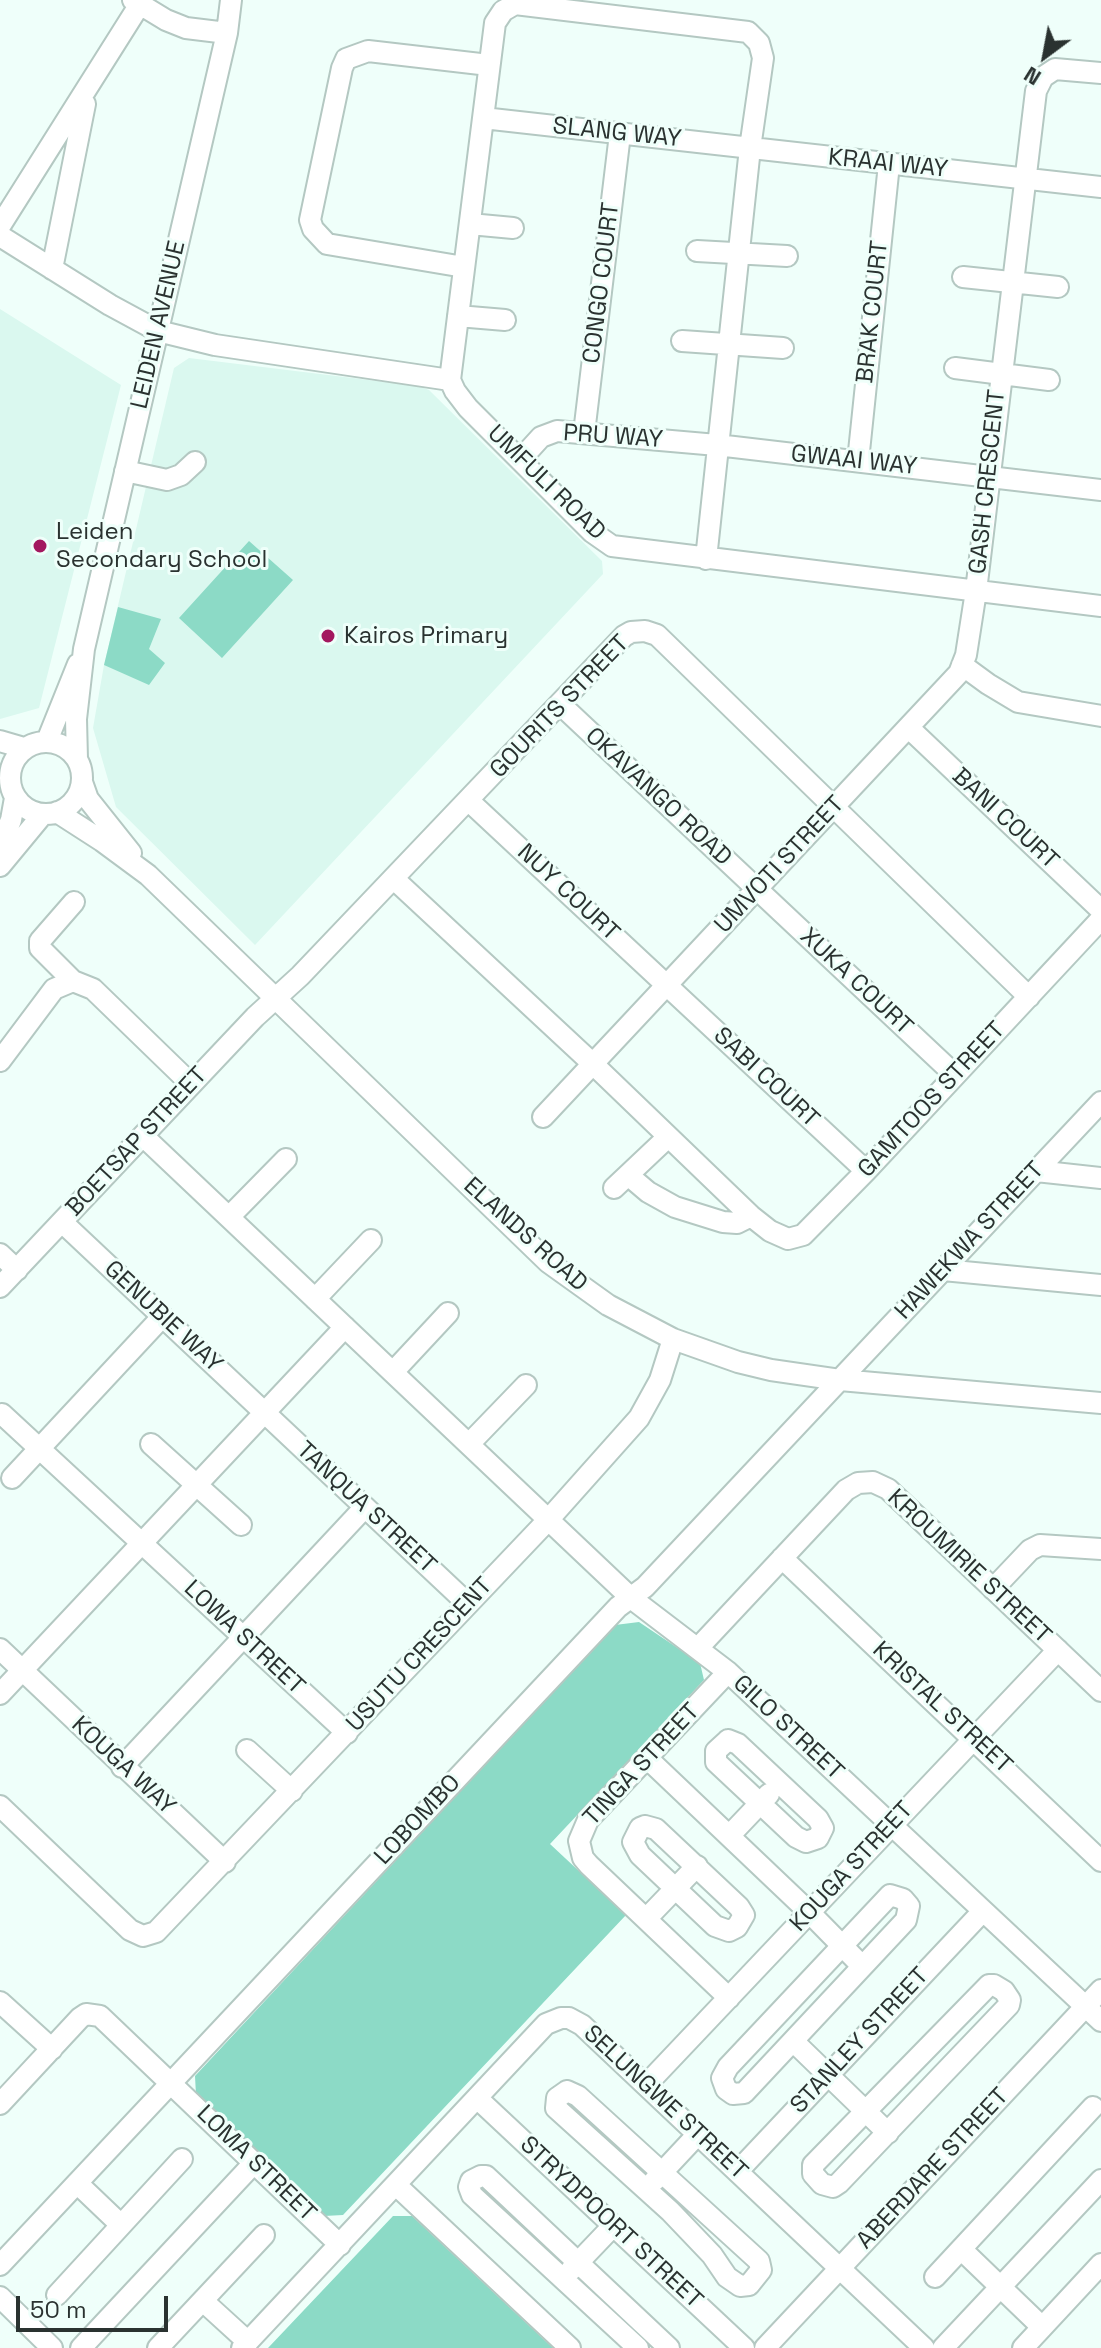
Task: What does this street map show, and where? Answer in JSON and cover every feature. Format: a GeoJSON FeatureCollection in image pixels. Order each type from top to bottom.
{"type":"FeatureCollection","features":[{"type":"Feature","properties":{"kind":"street","name":"LEIDEN AVENUE"},"geometry":{"type":"LineString","coordinates":[[77,759],[76,719],[84,649],[227,33],[231,0]]}},
{"type":"Feature","properties":{"kind":"street"},"geometry":{"type":"LineString","coordinates":[[0,226],[87,91],[136,2],[186,28],[227,33]]}},
{"type":"Feature","properties":{"kind":"street"},"geometry":{"type":"LineString","coordinates":[[0,236],[110,305],[158,331],[215,345],[450,380],[495,23],[503,11],[515,4],[743,30],[757,39],[763,53],[706,559]]}},
{"type":"Feature","properties":{"kind":"street"},"geometry":{"type":"LineString","coordinates":[[464,267],[327,244],[313,229],[310,220],[346,59],[368,51],[489,65]]}},
{"type":"Feature","properties":{"kind":"street","name":"GASH CRESCENT"},"geometry":{"type":"LineString","coordinates":[[976,591],[1000,372],[1038,83],[1055,69],[1101,73]]}},
{"type":"Feature","properties":{"kind":"street"},"geometry":{"type":"LineString","coordinates":[[52,269],[87,91]]}},
{"type":"Feature","properties":{"kind":"street","name":"SLANG WAY"},"geometry":{"type":"LineString","coordinates":[[483,118],[750,148]]}},
{"type":"Feature","properties":{"kind":"street","name":"CONGO COURT"},"geometry":{"type":"LineString","coordinates":[[584,433],[620,134]]}},
{"type":"Feature","properties":{"kind":"street","name":"KRAAI WAY"},"geometry":{"type":"LineString","coordinates":[[750,148],[1101,187]]}},
{"type":"Feature","properties":{"kind":"street","name":"BRAK COURT"},"geometry":{"type":"LineString","coordinates":[[858,461],[889,164]]}},
{"type":"Feature","properties":{"kind":"street"},"geometry":{"type":"LineString","coordinates":[[470,224],[513,228]]}},
{"type":"Feature","properties":{"kind":"street"},"geometry":{"type":"LineString","coordinates":[[697,251],[787,256]]}},
{"type":"Feature","properties":{"kind":"street"},"geometry":{"type":"LineString","coordinates":[[963,277],[1058,287]]}},
{"type":"Feature","properties":{"kind":"street"},"geometry":{"type":"LineString","coordinates":[[458,316],[505,320]]}},
{"type":"Feature","properties":{"kind":"street"},"geometry":{"type":"LineString","coordinates":[[682,341],[783,348]]}},
{"type":"Feature","properties":{"kind":"street","name":"GASH CRESCENT"},"geometry":{"type":"LineString","coordinates":[[955,368],[1049,380]]}},
{"type":"Feature","properties":{"kind":"street","name":"UMFULI ROAD"},"geometry":{"type":"LineString","coordinates":[[450,380],[468,408],[592,532],[612,546],[1101,606]]}},
{"type":"Feature","properties":{"kind":"street","name":"PRU WAY"},"geometry":{"type":"LineString","coordinates":[[520,460],[541,437],[551,432],[717,445]]}},
{"type":"Feature","properties":{"kind":"street","name":"GWAAI WAY"},"geometry":{"type":"LineString","coordinates":[[717,445],[1101,490]]}},
{"type":"Feature","properties":{"kind":"street"},"geometry":{"type":"LineString","coordinates":[[125,471],[167,480],[181,475],[195,462]]}},
{"type":"Feature","properties":{"kind":"street","name":"UMVOTI STREET"},"geometry":{"type":"LineString","coordinates":[[543,1117],[950,685],[962,665],[976,591]]}},
{"type":"Feature","properties":{"kind":"street","name":"GOURITS STREET"},"geometry":{"type":"LineString","coordinates":[[275,999],[469,801],[624,636],[639,631],[652,632],[1029,997]]}},
{"type":"Feature","properties":{"kind":"street","name":"LEIDEN AVENUE"},"geometry":{"type":"LineString","coordinates":[[47,741],[65,689],[84,649]]}},
{"type":"Feature","properties":{"kind":"street"},"geometry":{"type":"LineString","coordinates":[[962,665],[1018,702],[1093,715],[1101,735]]}},
{"type":"Feature","properties":{"kind":"street","name":"OKAVANGO ROAD"},"geometry":{"type":"LineString","coordinates":[[560,704],[757,889]]}},
{"type":"Feature","properties":{"kind":"street","name":"BANI COURT"},"geometry":{"type":"LineString","coordinates":[[909,728],[1101,910]]}},
{"type":"Feature","properties":{"kind":"street"},"geometry":{"type":"LineString","coordinates":[[0,741],[24,748]]}},
{"type":"Feature","properties":{"kind":"street"},"geometry":{"type":"LineString","coordinates":[[0,866],[50,813],[74,801],[82,782],[77,759],[61,744],[47,741],[24,748],[5,772],[15,798],[22,806],[50,813]]}},
{"type":"Feature","properties":{"kind":"street","name":"ELANDS ROAD"},"geometry":{"type":"LineString","coordinates":[[82,782],[88,799],[148,875],[548,1262],[608,1305],[673,1339],[727,1359],[771,1370],[840,1380],[1101,1403]]}},
{"type":"Feature","properties":{"kind":"street"},"geometry":{"type":"LineString","coordinates":[[0,846],[11,820],[15,798]]}},
{"type":"Feature","properties":{"kind":"street","name":"NUY COURT"},"geometry":{"type":"LineString","coordinates":[[469,801],[667,985]]}},
{"type":"Feature","properties":{"kind":"street","name":"ELANDS ROAD"},"geometry":{"type":"LineString","coordinates":[[50,813],[102,841],[148,875]]}},
{"type":"Feature","properties":{"kind":"street","name":"GAMTOOS STREET"},"geometry":{"type":"LineString","coordinates":[[394,879],[751,1216],[779,1237],[796,1238],[803,1235],[866,1171],[1101,919]]}},
{"type":"Feature","properties":{"kind":"street","name":"XUKA COURT"},"geometry":{"type":"LineString","coordinates":[[757,889],[955,1075]]}},
{"type":"Feature","properties":{"kind":"street"},"geometry":{"type":"LineString","coordinates":[[74,902],[39,946],[73,981],[93,989],[191,1084]]}},
{"type":"Feature","properties":{"kind":"street"},"geometry":{"type":"LineString","coordinates":[[0,1061],[54,989],[73,981]]}},
{"type":"Feature","properties":{"kind":"street","name":"SABI COURT"},"geometry":{"type":"LineString","coordinates":[[667,985],[866,1171]]}},
{"type":"Feature","properties":{"kind":"street","name":"BOETSAP STREET"},"geometry":{"type":"LineString","coordinates":[[0,1287],[275,999]]}},
{"type":"Feature","properties":{"kind":"street","name":"HAWEKWA STREET"},"geometry":{"type":"LineString","coordinates":[[840,1380],[1101,1102]]}},
{"type":"Feature","properties":{"kind":"street","name":"GILO STREET"},"geometry":{"type":"LineString","coordinates":[[143,1136],[631,1598],[728,1672],[1101,2021]]}},
{"type":"Feature","properties":{"kind":"street"},"geometry":{"type":"LineString","coordinates":[[668,1137],[621,1182],[675,1207],[723,1222],[737,1223],[751,1216]]}},
{"type":"Feature","properties":{"kind":"street"},"geometry":{"type":"LineString","coordinates":[[229,1217],[286,1159]]}},
{"type":"Feature","properties":{"kind":"street"},"geometry":{"type":"LineString","coordinates":[[1036,1171],[1101,1178]]}},
{"type":"Feature","properties":{"kind":"street","name":"GENUBIE WAY"},"geometry":{"type":"LineString","coordinates":[[62,1222],[264,1412]]}},
{"type":"Feature","properties":{"kind":"street"},"geometry":{"type":"LineString","coordinates":[[315,1299],[371,1240]]}},
{"type":"Feature","properties":{"kind":"street"},"geometry":{"type":"LineString","coordinates":[[0,1254],[17,1270]]}},
{"type":"Feature","properties":{"kind":"street"},"geometry":{"type":"LineString","coordinates":[[943,1270],[1101,1285]]}},
{"type":"Feature","properties":{"kind":"street"},"geometry":{"type":"LineString","coordinates":[[393,1372],[448,1313]]}},
{"type":"Feature","properties":{"kind":"street"},"geometry":{"type":"LineString","coordinates":[[12,1478],[162,1317]]}},
{"type":"Feature","properties":{"kind":"street"},"geometry":{"type":"LineString","coordinates":[[0,1694],[345,1327]]}},
{"type":"Feature","properties":{"kind":"street","name":"USUTU CRESCENT"},"geometry":{"type":"LineString","coordinates":[[0,1806],[130,1930],[143,1936],[156,1932],[549,1519],[639,1418],[660,1380],[673,1339]]}},
{"type":"Feature","properties":{"kind":"street","name":"LOBOMBO"},"geometry":{"type":"LineString","coordinates":[[0,2265],[607,1619],[645,1587],[840,1380]]}},
{"type":"Feature","properties":{"kind":"street"},"geometry":{"type":"LineString","coordinates":[[469,1444],[526,1385]]}},
{"type":"Feature","properties":{"kind":"street","name":"TANQUA STREET"},"geometry":{"type":"LineString","coordinates":[[264,1412],[468,1604]]}},
{"type":"Feature","properties":{"kind":"street","name":"LOWA STREET"},"geometry":{"type":"LineString","coordinates":[[2,1414],[347,1733]]}},
{"type":"Feature","properties":{"kind":"street"},"geometry":{"type":"LineString","coordinates":[[151,1444],[241,1525]]}},
{"type":"Feature","properties":{"kind":"street","name":"KROUMIRIE STREET"},"geometry":{"type":"LineString","coordinates":[[698,1648],[846,1490],[858,1483],[873,1482],[888,1489],[1101,1691]]}},
{"type":"Feature","properties":{"kind":"street"},"geometry":{"type":"LineString","coordinates":[[122,1767],[365,1507]]}},
{"type":"Feature","properties":{"kind":"street"},"geometry":{"type":"LineString","coordinates":[[993,1589],[1030,1550],[1040,1545],[1101,1549]]}},
{"type":"Feature","properties":{"kind":"street","name":"KRISTAL STREET"},"geometry":{"type":"LineString","coordinates":[[782,1558],[1101,1861]]}},
{"type":"Feature","properties":{"kind":"street"},"geometry":{"type":"LineString","coordinates":[[0,1649],[22,1670]]}},
{"type":"Feature","properties":{"kind":"street","name":"KOUGA STREET"},"geometry":{"type":"LineString","coordinates":[[646,2085],[1058,1650]]}},
{"type":"Feature","properties":{"kind":"street","name":"KOUGA WAY"},"geometry":{"type":"LineString","coordinates":[[22,1670],[225,1862]]}},
{"type":"Feature","properties":{"kind":"street","name":"TINGA STREET"},"geometry":{"type":"LineString","coordinates":[[728,1672],[588,1820],[579,1841],[583,1858],[589,1865],[729,1998]]}},
{"type":"Feature","properties":{"kind":"street"},"geometry":{"type":"LineString","coordinates":[[728,1740],[733,1741],[780,1782],[822,1824],[818,1838],[801,1841],[716,1762],[714,1755],[728,1740]]}},
{"type":"Feature","properties":{"kind":"street"},"geometry":{"type":"LineString","coordinates":[[247,1750],[292,1791]]}},
{"type":"Feature","properties":{"kind":"street"},"geometry":{"type":"LineString","coordinates":[[647,1758],[862,1966]]}},
{"type":"Feature","properties":{"kind":"street"},"geometry":{"type":"LineString","coordinates":[[729,1836],[780,1782]]}},
{"type":"Feature","properties":{"kind":"street"},"geometry":{"type":"LineString","coordinates":[[640,1828],[656,1829],[697,1866],[743,1912],[737,1927],[729,1931],[715,1926],[635,1848],[633,1842],[640,1828]]}},
{"type":"Feature","properties":{"kind":"street"},"geometry":{"type":"LineString","coordinates":[[646,1919],[697,1866]]}},
{"type":"Feature","properties":{"kind":"street"},"geometry":{"type":"LineString","coordinates":[[890,1895],[903,1899],[910,1911],[906,1920],[740,2095],[733,2094],[722,2083],[728,2067],[842,1945],[890,1895]]}},
{"type":"Feature","properties":{"kind":"street","name":"STANLEY STREET"},"geometry":{"type":"LineString","coordinates":[[738,2171],[983,1911]]}},
{"type":"Feature","properties":{"kind":"street"},"geometry":{"type":"LineString","coordinates":[[994,1985],[1004,1991],[1010,2000],[1009,2005],[839,2183],[833,2187],[822,2184],[813,2174],[813,2165],[865,2110],[983,1988],[994,1985]]}},
{"type":"Feature","properties":{"kind":"street","name":"ABERDARE STREET"},"geometry":{"type":"LineString","coordinates":[[765,2348],[1101,1990]]}},
{"type":"Feature","properties":{"kind":"street"},"geometry":{"type":"LineString","coordinates":[[0,2002],[52,2049]]}},
{"type":"Feature","properties":{"kind":"street","name":"LOMA STREET"},"geometry":{"type":"LineString","coordinates":[[0,2104],[80,2018],[86,2014],[100,2016],[340,2245]]}},
{"type":"Feature","properties":{"kind":"street","name":"SELUNGWE STREET"},"geometry":{"type":"LineString","coordinates":[[245,2345],[546,2024],[569,2018],[582,2025],[924,2348]]}},
{"type":"Feature","properties":{"kind":"street"},"geometry":{"type":"LineString","coordinates":[[793,2041],[888,2133]]}},
{"type":"Feature","properties":{"kind":"street"},"geometry":{"type":"LineString","coordinates":[[563,2092],[572,2092],[759,2261],[761,2270],[749,2285],[740,2286],[727,2277],[712,2255],[646,2189],[556,2108],[557,2098],[563,2092]]}},
{"type":"Feature","properties":{"kind":"street","name":"STRYDPOORT STREET"},"geometry":{"type":"LineString","coordinates":[[477,2098],[744,2348]]}},
{"type":"Feature","properties":{"kind":"street"},"geometry":{"type":"LineString","coordinates":[[935,2277],[1093,2107]]}},
{"type":"Feature","properties":{"kind":"street"},"geometry":{"type":"LineString","coordinates":[[646,2189],[698,2134]]}},
{"type":"Feature","properties":{"kind":"street"},"geometry":{"type":"LineString","coordinates":[[57,2295],[182,2159]]}},
{"type":"Feature","properties":{"kind":"street"},"geometry":{"type":"LineString","coordinates":[[81,2348],[254,2163]]}},
{"type":"Feature","properties":{"kind":"street"},"geometry":{"type":"LineString","coordinates":[[638,2348],[472,2195],[469,2187],[471,2181],[486,2176],[669,2348]]}},
{"type":"Feature","properties":{"kind":"street"},"geometry":{"type":"LineString","coordinates":[[943,2348],[1101,2180]]}},
{"type":"Feature","properties":{"kind":"street"},"geometry":{"type":"LineString","coordinates":[[77,2183],[121,2225]]}},
{"type":"Feature","properties":{"kind":"street"},"geometry":{"type":"LineString","coordinates":[[396,2185],[570,2348]]}},
{"type":"Feature","properties":{"kind":"street"},"geometry":{"type":"LineString","coordinates":[[563,2279],[613,2226]]}},
{"type":"Feature","properties":{"kind":"street"},"geometry":{"type":"LineString","coordinates":[[158,2348],[264,2235]]}},
{"type":"Feature","properties":{"kind":"street"},"geometry":{"type":"LineString","coordinates":[[961,2249],[1042,2327]]}},
{"type":"Feature","properties":{"kind":"street"},"geometry":{"type":"LineString","coordinates":[[1023,2348],[1101,2264]]}},
{"type":"Feature","properties":{"kind":"street"},"geometry":{"type":"LineString","coordinates":[[0,2297],[52,2348]]}},
{"type":"Feature","properties":{"kind":"street"},"geometry":{"type":"LineString","coordinates":[[203,2301],[245,2345]]}},
{"type":"Feature","properties":{"kind":"shaded area","name":"Leiden Secondary School"},"geometry":{"type":"Polygon","coordinates":[[[0,309],[121,385],[39,708],[0,719],[0,309]]]}},
{"type":"Feature","properties":{"kind":"shaded area","name":"Kairos Primary"},"geometry":{"type":"Polygon","coordinates":[[[189,358],[418,386],[429,390],[602,561],[603,574],[255,945],[116,807],[93,728],[104,665],[174,368],[189,358]]]}},
{"type":"Feature","properties":{"kind":"green space"},"geometry":{"type":"Polygon","coordinates":[[[249,541],[293,580],[222,658],[179,618],[249,541]]]}},
{"type":"Feature","properties":{"kind":"green space"},"geometry":{"type":"Polygon","coordinates":[[[118,607],[161,619],[149,649],[165,663],[149,685],[104,665],[118,607]]]}},
{"type":"Feature","properties":{"kind":"green space"},"geometry":{"type":"Polygon","coordinates":[[[639,1622],[700,1663],[704,1680],[550,1844],[626,1915],[343,2215],[324,2216],[196,2095],[195,2076],[615,1625],[639,1622]]]}},
{"type":"Feature","properties":{"kind":"green space"},"geometry":{"type":"Polygon","coordinates":[[[393,2216],[412,2216],[553,2348],[268,2348],[393,2216]]]}},
{"type":"Feature","properties":{"kind":"place","name":"Leiden Secondary School"},"geometry":{"type":"Point","coordinates":[40,546]}},
{"type":"Feature","properties":{"kind":"place","name":"Kairos Primary"},"geometry":{"type":"Point","coordinates":[328,636]}}]}
